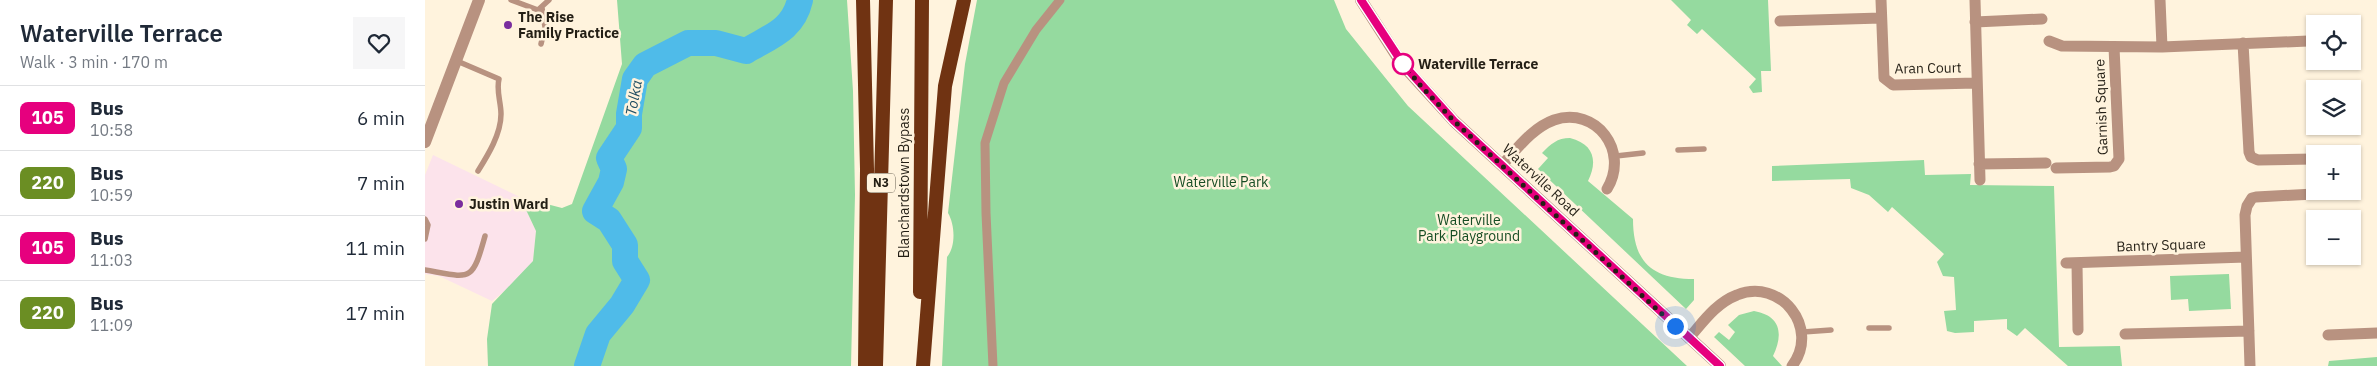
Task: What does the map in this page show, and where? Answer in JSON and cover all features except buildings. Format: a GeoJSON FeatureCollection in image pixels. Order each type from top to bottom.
{"type":"FeatureCollection","features":[{"type":"Feature","properties":{"kind":"highway"},"geometry":{"type":"LineString","coordinates":[[863,0],[867,169],[865,366]]}},
{"type":"Feature","properties":{"kind":"highway","name":"Blanchardstown Bypass"},"geometry":{"type":"LineString","coordinates":[[876,366],[886,0]]}},
{"type":"Feature","properties":{"kind":"highway","name":"Blanchardstown Bypass"},"geometry":{"type":"LineString","coordinates":[[919,366],[922,0]]}},
{"type":"Feature","properties":{"kind":"highway"},"geometry":{"type":"LineString","coordinates":[[923,366],[945,86],[964,0]]}},
{"type":"Feature","properties":{"kind":"street"},"geometry":{"type":"LineString","coordinates":[[993,366],[985,143],[1004,83],[1037,30],[1060,0]]}},
{"type":"Feature","properties":{"kind":"street","name":"Waterville Road"},"geometry":{"type":"LineString","coordinates":[[1361,0],[1391,48],[1421,86],[1502,165],[1720,366]]}},
{"type":"Feature","properties":{"kind":"street","name":"Aran Court"},"geometry":{"type":"LineString","coordinates":[[1881,0],[1884,78],[1889,85],[1976,83]]}},
{"type":"Feature","properties":{"kind":"street","name":"Aran Court"},"geometry":{"type":"LineString","coordinates":[[1975,0],[1980,180]]}},
{"type":"Feature","properties":{"kind":"street"},"geometry":{"type":"LineString","coordinates":[[2160,0],[2162,47]]}},
{"type":"Feature","properties":{"kind":"street"},"geometry":{"type":"LineString","coordinates":[[425,142],[478,1]]}},
{"type":"Feature","properties":{"kind":"street"},"geometry":{"type":"LineString","coordinates":[[1779,21],[1881,18]]}},
{"type":"Feature","properties":{"kind":"street"},"geometry":{"type":"LineString","coordinates":[[1975,22],[2042,19]]}},
{"type":"Feature","properties":{"kind":"street","name":"Garnish Square"},"geometry":{"type":"LineString","coordinates":[[2049,41],[2062,46],[2114,47],[2306,41]]}},
{"type":"Feature","properties":{"kind":"street"},"geometry":{"type":"LineString","coordinates":[[2243,44],[2249,152],[2251,157],[2258,160],[2306,159]]}},
{"type":"Feature","properties":{"kind":"street","name":"Garnish Square"},"geometry":{"type":"LineString","coordinates":[[1979,164],[2114,166],[2119,159],[2114,47]]}},
{"type":"Feature","properties":{"kind":"street"},"geometry":{"type":"LineString","coordinates":[[1502,165],[1531,134],[1542,126],[1554,120],[1566,118],[1582,120],[1593,124],[1607,139],[1616,156],[1615,173],[1607,189]]}},
{"type":"Feature","properties":{"kind":"street"},"geometry":{"type":"LineString","coordinates":[[2250,366],[2245,215],[2247,206],[2252,198],[2306,195]]}},
{"type":"Feature","properties":{"kind":"street","name":"Bantry Square"},"geometry":{"type":"LineString","coordinates":[[2078,330],[2072,263],[2246,257]]}},
{"type":"Feature","properties":{"kind":"street"},"geometry":{"type":"LineString","coordinates":[[1689,338],[1719,305],[1737,294],[1750,291],[1765,293],[1785,303],[1797,319],[1803,332],[1800,352],[1792,366]]}},
{"type":"Feature","properties":{"kind":"street"},"geometry":{"type":"LineString","coordinates":[[2125,334],[2249,331]]}},
{"type":"Feature","properties":{"kind":"street"},"geometry":{"type":"LineString","coordinates":[[2327,335],[2377,333]]}},
{"type":"Feature","properties":{"kind":"lane"},"geometry":{"type":"LineString","coordinates":[[511,0],[538,10],[549,0]]}},
{"type":"Feature","properties":{"kind":"lane"},"geometry":{"type":"LineString","coordinates":[[541,44],[545,27],[542,8]]}},
{"type":"Feature","properties":{"kind":"lane"},"geometry":{"type":"LineString","coordinates":[[457,60],[499,79],[497,87],[501,118],[489,154],[478,171]]}},
{"type":"Feature","properties":{"kind":"lane"},"geometry":{"type":"LineString","coordinates":[[1678,150],[1704,149]]}},
{"type":"Feature","properties":{"kind":"lane"},"geometry":{"type":"LineString","coordinates":[[1616,156],[1643,153]]}},
{"type":"Feature","properties":{"kind":"lane"},"geometry":{"type":"LineString","coordinates":[[425,219],[428,225],[425,239]]}},
{"type":"Feature","properties":{"kind":"lane"},"geometry":{"type":"LineString","coordinates":[[425,270],[464,275],[472,272],[477,265],[485,236]]}},
{"type":"Feature","properties":{"kind":"lane"},"geometry":{"type":"LineString","coordinates":[[1869,328],[1889,328]]}},
{"type":"Feature","properties":{"kind":"lane"},"geometry":{"type":"LineString","coordinates":[[1803,332],[1831,330]]}},
{"type":"Feature","properties":{"kind":"shaded area"},"geometry":{"type":"Polygon","coordinates":[[[433,155],[520,197],[536,231],[533,261],[516,282],[492,301],[439,276],[425,274],[425,175],[433,155]]]}},
{"type":"Feature","properties":{"kind":"green space"},"geometry":{"type":"Polygon","coordinates":[[[617,0],[847,0],[853,91],[855,195],[851,366],[488,366],[487,339],[492,304],[533,261],[536,231],[520,197],[562,208],[572,204],[622,64],[617,0]]]}},
{"type":"Feature","properties":{"kind":"green space","name":"Waterville Park"},"geometry":{"type":"Polygon","coordinates":[[[977,0],[1334,0],[1346,29],[1408,106],[1687,366],[942,366],[947,257],[953,241],[952,223],[948,213],[965,64],[977,0]]]}},
{"type":"Feature","properties":{"kind":"green space"},"geometry":{"type":"Polygon","coordinates":[[[1671,0],[1768,0],[1771,71],[1761,71],[1762,92],[1753,93],[1749,87],[1756,79],[1702,29],[1697,34],[1687,25],[1691,20],[1671,0]]]}},
{"type":"Feature","properties":{"kind":"green space"},"geometry":{"type":"Polygon","coordinates":[[[1570,138],[1584,144],[1592,154],[1593,167],[1588,181],[1633,219],[1636,246],[1647,265],[1666,276],[1694,279],[1694,300],[1686,309],[1538,169],[1548,158],[1542,153],[1551,144],[1558,140],[1570,138]]]}},
{"type":"Feature","properties":{"kind":"green space"},"geometry":{"type":"Polygon","coordinates":[[[1924,160],[1925,175],[1971,174],[1970,185],[2054,186],[2059,347],[2120,346],[2122,366],[2068,366],[2025,328],[2017,336],[2007,329],[2007,319],[1974,321],[1974,332],[1955,333],[1947,331],[1944,311],[1956,310],[1954,277],[1943,276],[1937,262],[1944,254],[1892,207],[1888,212],[1869,195],[1851,188],[1850,179],[1772,181],[1772,166],[1924,160]]]}},
{"type":"Feature","properties":{"kind":"green space"},"geometry":{"type":"Polygon","coordinates":[[[2229,274],[2231,309],[2189,311],[2188,299],[2171,300],[2170,276],[2229,274]]]}},
{"type":"Feature","properties":{"kind":"green space"},"geometry":{"type":"Polygon","coordinates":[[[1754,311],[1770,317],[1775,322],[1779,334],[1773,356],[1782,366],[1745,366],[1714,337],[1719,332],[1729,340],[1735,332],[1728,325],[1739,315],[1754,311]]]}},
{"type":"Feature","properties":{"kind":"green space"},"geometry":{"type":"Polygon","coordinates":[[[2377,357],[2377,366],[2328,366],[2329,361],[2377,357]]]}},
{"type":"Feature","properties":{"kind":"waterway","name":"Tolka"},"geometry":{"type":"LineString","coordinates":[[587,366],[598,334],[622,305],[637,280],[625,261],[625,245],[609,220],[595,211],[611,182],[614,169],[609,158],[629,128],[629,114],[635,79],[645,65],[688,43],[716,43],[746,51],[780,31],[792,19],[800,0]]}},
{"type":"Feature","properties":{"kind":"bus line","name":"105"},"geometry":{"type":"LineString","coordinates":[[1361,0],[1377,28],[1403,64],[1454,121],[1720,366]]}},
{"type":"Feature","properties":{"kind":"place","name":"The Rise Family Practice"},"geometry":{"type":"Point","coordinates":[508,25]}},
{"type":"Feature","properties":{"kind":"place","name":"Waterville Terrace"},"geometry":{"type":"Point","coordinates":[1403,64]}},
{"type":"Feature","properties":{"kind":"place","name":"Justin Ward"},"geometry":{"type":"Point","coordinates":[459,204]}},
{"type":"Feature","properties":{"kind":"route"},"geometry":{"type":"LineString","coordinates":[[1403,64],[1454,121],[1675,326]]}},
{"type":"Feature","properties":{"kind":"park label","name":"Waterville Park Playground"},"geometry":{"type":"Point","coordinates":[1469,228]}}]}
